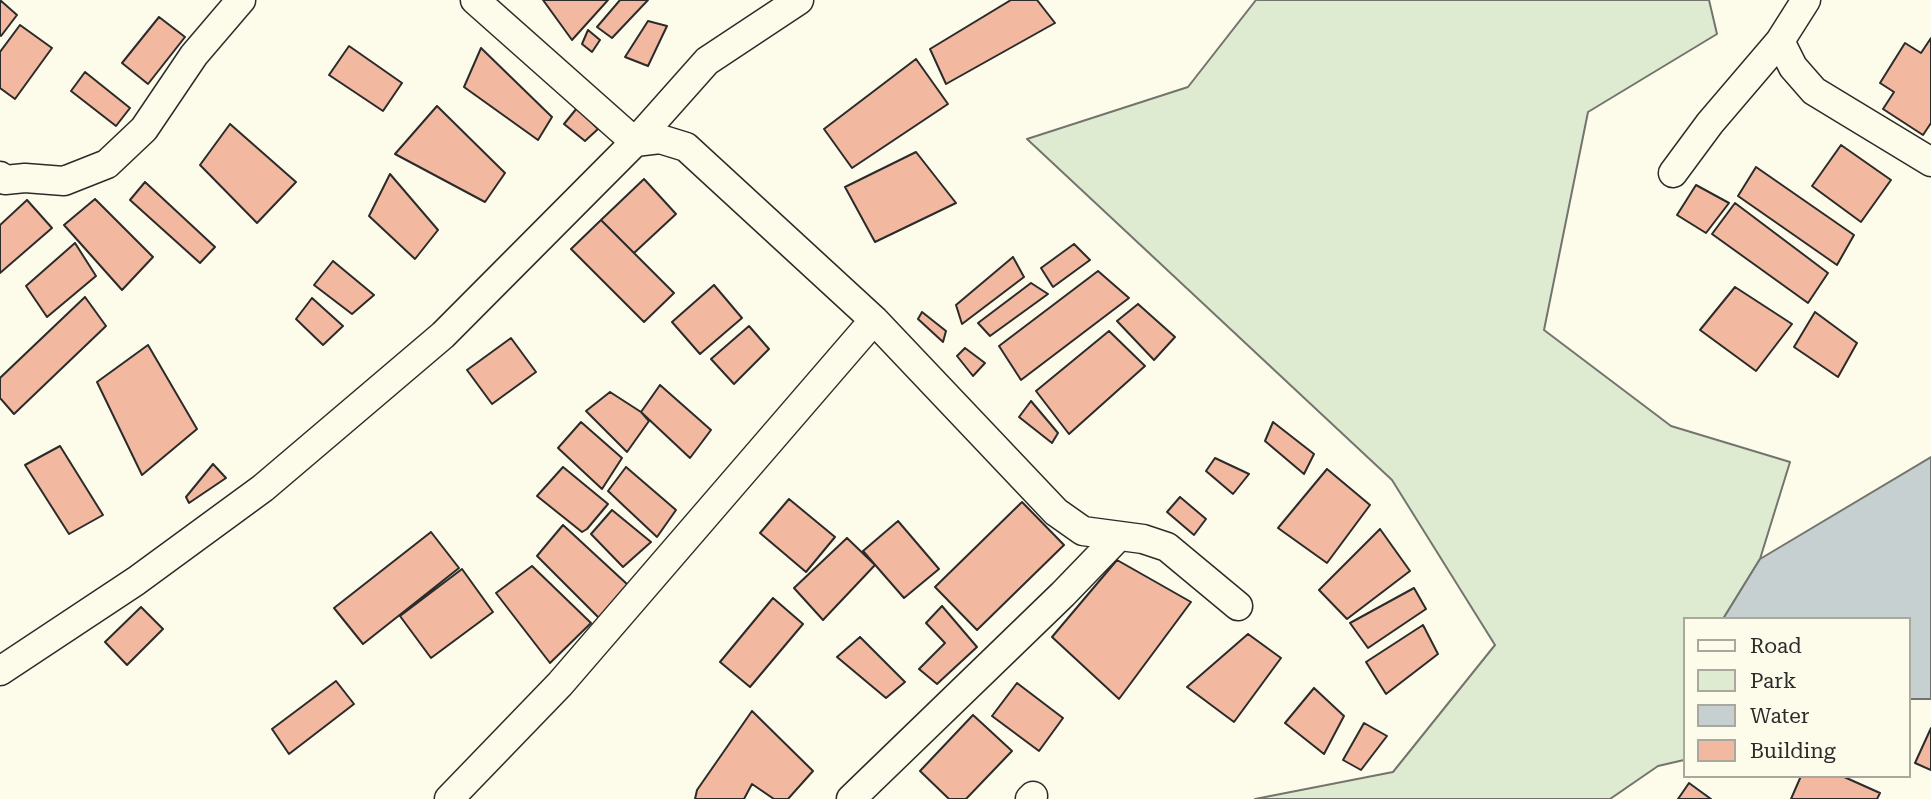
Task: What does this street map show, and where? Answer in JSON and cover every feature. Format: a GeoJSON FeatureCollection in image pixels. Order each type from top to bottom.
{"type":"FeatureCollection","features":[{"type":"Feature","properties":{"kind":"street"},"geometry":{"type":"LineString","coordinates":[[0,176],[5,180],[25,178],[64,181],[107,164],[144,130],[194,55],[241,0]]}},
{"type":"Feature","properties":{"kind":"street"},"geometry":{"type":"LineString","coordinates":[[475,0],[635,142],[660,139],[686,147],[874,320],[1056,512],[1083,531],[1143,539],[1167,547],[1238,606]]}},
{"type":"Feature","properties":{"kind":"street"},"geometry":{"type":"LineString","coordinates":[[0,671],[136,580],[263,488],[443,335],[635,142],[707,61],[799,0]]}},
{"type":"Feature","properties":{"kind":"street"},"geometry":{"type":"LineString","coordinates":[[1673,173],[1710,123],[1780,41],[1806,0]]}},
{"type":"Feature","properties":{"kind":"street"},"geometry":{"type":"LineString","coordinates":[[1780,41],[1793,67],[1814,91],[1931,162]]}},
{"type":"Feature","properties":{"kind":"street"},"geometry":{"type":"LineString","coordinates":[[449,799],[560,684],[874,320]]}},
{"type":"Feature","properties":{"kind":"street"},"geometry":{"type":"LineString","coordinates":[[850,799],[1063,594],[1119,536]]}},
{"type":"Feature","properties":{"kind":"green space"},"geometry":{"type":"Polygon","coordinates":[[[1256,0],[1709,0],[1717,34],[1588,112],[1544,330],[1671,426],[1790,462],[1760,559],[1724,617],[1682,617],[1682,760],[1658,766],[1610,799],[1255,799],[1393,772],[1495,645],[1392,480],[1027,139],[1188,87],[1256,0]]]}},
{"type":"Feature","properties":{"kind":"water"},"geometry":{"type":"Polygon","coordinates":[[[1931,457],[1931,699],[1910,699],[1910,617],[1724,617],[1760,559],[1931,457]]]}},
{"type":"Feature","properties":{"kind":"building"},"geometry":{"type":"Polygon","coordinates":[[[0,0],[17,15],[1,36],[0,35],[0,0]]]}},
{"type":"Feature","properties":{"kind":"building"},"geometry":{"type":"Polygon","coordinates":[[[543,0],[608,0],[572,40],[543,0]]]}},
{"type":"Feature","properties":{"kind":"building"},"geometry":{"type":"Polygon","coordinates":[[[620,0],[648,0],[612,38],[597,27],[620,0]]]}},
{"type":"Feature","properties":{"kind":"building"},"geometry":{"type":"Polygon","coordinates":[[[1011,0],[1037,0],[1055,23],[946,84],[930,49],[1011,0]]]}},
{"type":"Feature","properties":{"kind":"building"},"geometry":{"type":"Polygon","coordinates":[[[159,17],[185,37],[148,84],[122,63],[159,17]]]}},
{"type":"Feature","properties":{"kind":"building"},"geometry":{"type":"Polygon","coordinates":[[[648,21],[667,26],[648,66],[625,57],[648,21]]]}},
{"type":"Feature","properties":{"kind":"building"},"geometry":{"type":"Polygon","coordinates":[[[20,25],[52,48],[15,99],[0,88],[0,52],[20,25]]]}},
{"type":"Feature","properties":{"kind":"building"},"geometry":{"type":"Polygon","coordinates":[[[588,30],[600,40],[592,52],[582,44],[588,30]]]}},
{"type":"Feature","properties":{"kind":"building"},"geometry":{"type":"Polygon","coordinates":[[[1931,38],[1931,123],[1923,135],[1883,109],[1894,92],[1880,83],[1905,43],[1921,53],[1931,38]]]}},
{"type":"Feature","properties":{"kind":"building"},"geometry":{"type":"Polygon","coordinates":[[[349,46],[402,83],[383,111],[329,75],[349,46]]]}},
{"type":"Feature","properties":{"kind":"building"},"geometry":{"type":"Polygon","coordinates":[[[481,48],[552,117],[538,140],[464,87],[481,48]]]}},
{"type":"Feature","properties":{"kind":"building"},"geometry":{"type":"Polygon","coordinates":[[[916,59],[948,104],[852,168],[824,129],[916,59]]]}},
{"type":"Feature","properties":{"kind":"building"},"geometry":{"type":"Polygon","coordinates":[[[85,72],[130,108],[116,126],[71,91],[85,72]]]}},
{"type":"Feature","properties":{"kind":"building"},"geometry":{"type":"Polygon","coordinates":[[[437,106],[505,173],[485,202],[395,154],[437,106]]]}},
{"type":"Feature","properties":{"kind":"building"},"geometry":{"type":"Polygon","coordinates":[[[577,108],[598,129],[585,141],[564,124],[577,108]]]}},
{"type":"Feature","properties":{"kind":"building"},"geometry":{"type":"Polygon","coordinates":[[[230,124],[296,182],[257,223],[200,165],[230,124]]]}},
{"type":"Feature","properties":{"kind":"building"},"geometry":{"type":"Polygon","coordinates":[[[1841,145],[1891,180],[1861,222],[1812,186],[1841,145]]]}},
{"type":"Feature","properties":{"kind":"building"},"geometry":{"type":"Polygon","coordinates":[[[916,152],[956,203],[875,242],[845,187],[916,152]]]}},
{"type":"Feature","properties":{"kind":"building"},"geometry":{"type":"Polygon","coordinates":[[[1756,167],[1854,235],[1837,265],[1738,196],[1756,167]]]}},
{"type":"Feature","properties":{"kind":"building"},"geometry":{"type":"Polygon","coordinates":[[[390,174],[438,230],[415,259],[369,216],[390,174]]]}},
{"type":"Feature","properties":{"kind":"building"},"geometry":{"type":"Polygon","coordinates":[[[644,179],[676,214],[634,253],[601,220],[644,179]]]}},
{"type":"Feature","properties":{"kind":"building"},"geometry":{"type":"Polygon","coordinates":[[[145,182],[215,247],[200,263],[130,200],[145,182]]]}},
{"type":"Feature","properties":{"kind":"building"},"geometry":{"type":"Polygon","coordinates":[[[1696,185],[1729,203],[1706,233],[1677,215],[1696,185]]]}},
{"type":"Feature","properties":{"kind":"building"},"geometry":{"type":"Polygon","coordinates":[[[95,199],[153,257],[122,290],[64,225],[95,199]]]}},
{"type":"Feature","properties":{"kind":"building"},"geometry":{"type":"Polygon","coordinates":[[[27,200],[52,228],[0,273],[0,225],[27,200]]]}},
{"type":"Feature","properties":{"kind":"building"},"geometry":{"type":"Polygon","coordinates":[[[1735,203],[1828,273],[1808,303],[1712,234],[1735,203]]]}},
{"type":"Feature","properties":{"kind":"building"},"geometry":{"type":"Polygon","coordinates":[[[601,220],[674,293],[644,322],[571,249],[601,220]]]}},
{"type":"Feature","properties":{"kind":"building"},"geometry":{"type":"Polygon","coordinates":[[[75,243],[96,276],[47,317],[26,286],[75,243]]]}},
{"type":"Feature","properties":{"kind":"building"},"geometry":{"type":"Polygon","coordinates":[[[1074,244],[1090,260],[1053,287],[1041,268],[1074,244]]]}},
{"type":"Feature","properties":{"kind":"building"},"geometry":{"type":"Polygon","coordinates":[[[1013,257],[1024,277],[962,324],[956,305],[1013,257]]]}},
{"type":"Feature","properties":{"kind":"building"},"geometry":{"type":"Polygon","coordinates":[[[333,261],[374,295],[352,314],[314,285],[333,261]]]}},
{"type":"Feature","properties":{"kind":"building"},"geometry":{"type":"Polygon","coordinates":[[[1098,271],[1129,298],[1021,380],[999,346],[1098,271]]]}},
{"type":"Feature","properties":{"kind":"building"},"geometry":{"type":"Polygon","coordinates":[[[1031,283],[1048,294],[990,336],[978,323],[1031,283]]]}},
{"type":"Feature","properties":{"kind":"building"},"geometry":{"type":"Polygon","coordinates":[[[714,285],[742,318],[700,354],[672,322],[714,285]]]}},
{"type":"Feature","properties":{"kind":"building"},"geometry":{"type":"Polygon","coordinates":[[[1735,287],[1792,324],[1756,371],[1700,330],[1735,287]]]}},
{"type":"Feature","properties":{"kind":"building"},"geometry":{"type":"Polygon","coordinates":[[[85,297],[106,326],[14,414],[0,398],[0,378],[85,297]]]}},
{"type":"Feature","properties":{"kind":"building"},"geometry":{"type":"Polygon","coordinates":[[[312,298],[343,326],[323,345],[296,319],[312,298]]]}},
{"type":"Feature","properties":{"kind":"building"},"geometry":{"type":"Polygon","coordinates":[[[1138,304],[1175,337],[1154,360],[1117,321],[1138,304]]]}},
{"type":"Feature","properties":{"kind":"building"},"geometry":{"type":"Polygon","coordinates":[[[922,312],[946,331],[943,342],[918,319],[922,312]]]}},
{"type":"Feature","properties":{"kind":"building"},"geometry":{"type":"Polygon","coordinates":[[[1815,312],[1857,343],[1838,377],[1794,347],[1815,312]]]}},
{"type":"Feature","properties":{"kind":"building"},"geometry":{"type":"Polygon","coordinates":[[[749,326],[769,349],[734,384],[711,359],[749,326]]]}},
{"type":"Feature","properties":{"kind":"building"},"geometry":{"type":"Polygon","coordinates":[[[1109,331],[1145,366],[1069,434],[1036,391],[1109,331]]]}},
{"type":"Feature","properties":{"kind":"building"},"geometry":{"type":"Polygon","coordinates":[[[511,338],[536,372],[492,404],[467,370],[511,338]]]}},
{"type":"Feature","properties":{"kind":"building"},"geometry":{"type":"Polygon","coordinates":[[[148,345],[197,429],[142,475],[97,382],[148,345]]]}},
{"type":"Feature","properties":{"kind":"building"},"geometry":{"type":"Polygon","coordinates":[[[965,348],[985,363],[973,376],[957,356],[965,348]]]}},
{"type":"Feature","properties":{"kind":"building"},"geometry":{"type":"Polygon","coordinates":[[[660,385],[711,430],[690,458],[641,412],[660,385]]]}},
{"type":"Feature","properties":{"kind":"building"},"geometry":{"type":"Polygon","coordinates":[[[610,392],[641,412],[649,421],[627,452],[586,411],[610,392]]]}},
{"type":"Feature","properties":{"kind":"building"},"geometry":{"type":"Polygon","coordinates":[[[1031,401],[1058,433],[1052,443],[1019,417],[1031,401]]]}},
{"type":"Feature","properties":{"kind":"building"},"geometry":{"type":"Polygon","coordinates":[[[581,422],[622,458],[602,489],[558,448],[581,422]]]}},
{"type":"Feature","properties":{"kind":"building"},"geometry":{"type":"Polygon","coordinates":[[[1273,422],[1314,454],[1304,474],[1265,441],[1273,422]]]}},
{"type":"Feature","properties":{"kind":"building"},"geometry":{"type":"Polygon","coordinates":[[[60,446],[103,515],[69,534],[25,465],[60,446]]]}},
{"type":"Feature","properties":{"kind":"building"},"geometry":{"type":"Polygon","coordinates":[[[1215,458],[1249,474],[1233,494],[1206,471],[1215,458]]]}},
{"type":"Feature","properties":{"kind":"building"},"geometry":{"type":"Polygon","coordinates":[[[213,464],[226,478],[189,503],[186,497],[213,464]]]}},
{"type":"Feature","properties":{"kind":"building"},"geometry":{"type":"Polygon","coordinates":[[[563,467],[608,504],[582,532],[537,496],[563,467]]]}},
{"type":"Feature","properties":{"kind":"building"},"geometry":{"type":"Polygon","coordinates":[[[626,467],[676,510],[657,537],[608,491],[626,467]]]}},
{"type":"Feature","properties":{"kind":"building"},"geometry":{"type":"Polygon","coordinates":[[[1327,469],[1370,505],[1327,563],[1278,528],[1327,469]]]}},
{"type":"Feature","properties":{"kind":"building"},"geometry":{"type":"Polygon","coordinates":[[[1180,497],[1206,519],[1194,535],[1167,512],[1180,497]]]}},
{"type":"Feature","properties":{"kind":"building"},"geometry":{"type":"Polygon","coordinates":[[[789,499],[835,537],[806,572],[760,533],[789,499]]]}},
{"type":"Feature","properties":{"kind":"building"},"geometry":{"type":"Polygon","coordinates":[[[1022,502],[1064,545],[977,630],[935,587],[1022,502]]]}},
{"type":"Feature","properties":{"kind":"building"},"geometry":{"type":"Polygon","coordinates":[[[612,510],[651,542],[623,567],[591,534],[612,510]]]}},
{"type":"Feature","properties":{"kind":"building"},"geometry":{"type":"Polygon","coordinates":[[[898,521],[939,569],[904,598],[863,551],[898,521]]]}},
{"type":"Feature","properties":{"kind":"building"},"geometry":{"type":"Polygon","coordinates":[[[563,525],[628,585],[599,618],[537,556],[563,525]]]}},
{"type":"Feature","properties":{"kind":"building"},"geometry":{"type":"Polygon","coordinates":[[[1380,529],[1410,571],[1347,619],[1319,590],[1380,529]]]}},
{"type":"Feature","properties":{"kind":"building"},"geometry":{"type":"Polygon","coordinates":[[[431,532],[459,568],[363,644],[334,608],[431,532]]]}},
{"type":"Feature","properties":{"kind":"building"},"geometry":{"type":"Polygon","coordinates":[[[847,538],[875,565],[823,620],[794,588],[847,538]]]}},
{"type":"Feature","properties":{"kind":"building"},"geometry":{"type":"Polygon","coordinates":[[[1117,560],[1191,602],[1119,699],[1052,637],[1117,560]]]}},
{"type":"Feature","properties":{"kind":"building"},"geometry":{"type":"Polygon","coordinates":[[[532,566],[591,623],[550,663],[496,593],[532,566]]]}},
{"type":"Feature","properties":{"kind":"building"},"geometry":{"type":"Polygon","coordinates":[[[462,569],[493,612],[431,658],[400,616],[462,569]]]}},
{"type":"Feature","properties":{"kind":"building"},"geometry":{"type":"Polygon","coordinates":[[[1414,588],[1426,609],[1368,648],[1350,623],[1414,588]]]}},
{"type":"Feature","properties":{"kind":"building"},"geometry":{"type":"Polygon","coordinates":[[[773,598],[803,624],[750,687],[720,662],[773,598]]]}},
{"type":"Feature","properties":{"kind":"building"},"geometry":{"type":"Polygon","coordinates":[[[942,606],[977,647],[937,684],[919,669],[945,643],[926,623],[942,606]]]}},
{"type":"Feature","properties":{"kind":"building"},"geometry":{"type":"Polygon","coordinates":[[[141,607],[163,629],[127,665],[105,642],[141,607]]]}},
{"type":"Feature","properties":{"kind":"building"},"geometry":{"type":"Polygon","coordinates":[[[1423,625],[1438,654],[1386,694],[1366,662],[1423,625]]]}},
{"type":"Feature","properties":{"kind":"building"},"geometry":{"type":"Polygon","coordinates":[[[1248,634],[1281,658],[1234,722],[1187,687],[1248,634]]]}},
{"type":"Feature","properties":{"kind":"building"},"geometry":{"type":"Polygon","coordinates":[[[860,637],[905,682],[886,698],[837,657],[860,637]]]}},
{"type":"Feature","properties":{"kind":"building"},"geometry":{"type":"Polygon","coordinates":[[[336,681],[354,704],[289,754],[272,729],[336,681]]]}},
{"type":"Feature","properties":{"kind":"building"},"geometry":{"type":"Polygon","coordinates":[[[1017,683],[1063,718],[1039,751],[992,716],[1017,683]]]}},
{"type":"Feature","properties":{"kind":"building"},"geometry":{"type":"Polygon","coordinates":[[[1314,688],[1344,716],[1324,754],[1285,723],[1314,688]]]}},
{"type":"Feature","properties":{"kind":"building"},"geometry":{"type":"Polygon","coordinates":[[[752,711],[813,771],[788,799],[774,799],[752,784],[744,799],[695,799],[697,790],[752,711]]]}},
{"type":"Feature","properties":{"kind":"building"},"geometry":{"type":"Polygon","coordinates":[[[973,715],[1012,751],[966,799],[949,799],[920,771],[973,715]]]}},
{"type":"Feature","properties":{"kind":"building"},"geometry":{"type":"Polygon","coordinates":[[[1364,723],[1387,736],[1361,770],[1343,760],[1364,723]]]}},
{"type":"Feature","properties":{"kind":"building"},"geometry":{"type":"Polygon","coordinates":[[[1931,728],[1931,770],[1915,763],[1931,728]]]}},
{"type":"Feature","properties":{"kind":"building"},"geometry":{"type":"Polygon","coordinates":[[[1800,778],[1846,778],[1880,793],[1877,799],[1791,799],[1800,778]]]}},
{"type":"Feature","properties":{"kind":"building"},"geometry":{"type":"Polygon","coordinates":[[[1689,783],[1711,799],[1678,799],[1689,783]]]}}]}
